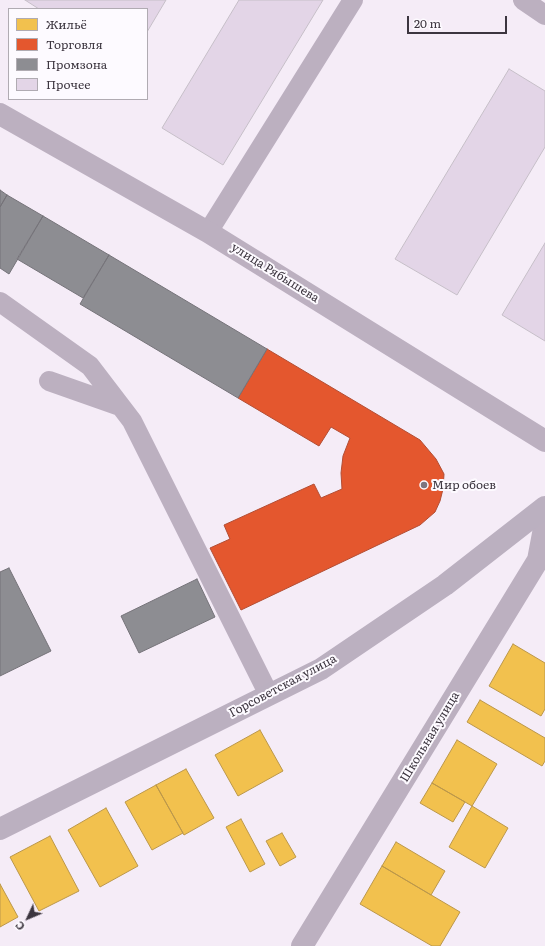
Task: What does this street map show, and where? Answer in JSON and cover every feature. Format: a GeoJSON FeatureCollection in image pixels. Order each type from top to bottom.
{"type":"FeatureCollection","features":[{"type":"Feature","properties":{"kind":"street","name":"улица Рябышева"},"geometry":{"type":"LineString","coordinates":[[0,114],[208,232],[545,441]]}},
{"type":"Feature","properties":{"kind":"street","name":"Горсоветская улица"},"geometry":{"type":"LineString","coordinates":[[0,829],[321,669],[445,585],[545,508]]}},
{"type":"Feature","properties":{"kind":"street","name":"Школьная улица"},"geometry":{"type":"LineString","coordinates":[[302,946],[538,560],[545,523]]}},
{"type":"Feature","properties":{"kind":"lane"},"geometry":{"type":"LineString","coordinates":[[208,232],[353,0]]}},
{"type":"Feature","properties":{"kind":"lane"},"geometry":{"type":"LineString","coordinates":[[523,0],[545,15]]}},
{"type":"Feature","properties":{"kind":"lane"},"geometry":{"type":"LineString","coordinates":[[0,302],[90,366],[132,421],[269,695]]}},
{"type":"Feature","properties":{"kind":"lane"},"geometry":{"type":"LineString","coordinates":[[49,381],[120,406]]}},
{"type":"Feature","properties":{"kind":"building: Жильё"},"geometry":{"type":"Polygon","coordinates":[[[513,644],[545,663],[545,709],[541,716],[489,686],[513,644]]]}},
{"type":"Feature","properties":{"kind":"building: Жильё"},"geometry":{"type":"Polygon","coordinates":[[[480,700],[545,738],[545,761],[542,766],[467,722],[480,700]]]}},
{"type":"Feature","properties":{"kind":"building: Жильё"},"geometry":{"type":"Polygon","coordinates":[[[260,730],[283,771],[238,796],[215,755],[260,730]]]}},
{"type":"Feature","properties":{"kind":"building: Жильё"},"geometry":{"type":"Polygon","coordinates":[[[457,740],[497,764],[472,806],[432,783],[457,740]]]}},
{"type":"Feature","properties":{"kind":"building: Жильё"},"geometry":{"type":"Polygon","coordinates":[[[186,769],[214,818],[184,835],[156,785],[186,769]]]}},
{"type":"Feature","properties":{"kind":"building: Жильё"},"geometry":{"type":"Polygon","coordinates":[[[432,783],[465,802],[453,822],[420,803],[432,783]]]}},
{"type":"Feature","properties":{"kind":"building: Жильё"},"geometry":{"type":"Polygon","coordinates":[[[156,785],[183,833],[152,850],[125,802],[156,785]]]}},
{"type":"Feature","properties":{"kind":"building: Жильё"},"geometry":{"type":"Polygon","coordinates":[[[472,806],[508,828],[485,868],[449,847],[472,806]]]}},
{"type":"Feature","properties":{"kind":"building: Жильё"},"geometry":{"type":"Polygon","coordinates":[[[106,808],[138,866],[100,887],[68,830],[106,808]]]}},
{"type":"Feature","properties":{"kind":"building: Жильё"},"geometry":{"type":"Polygon","coordinates":[[[241,819],[265,864],[250,872],[226,827],[241,819]]]}},
{"type":"Feature","properties":{"kind":"building: Жильё"},"geometry":{"type":"Polygon","coordinates":[[[282,833],[296,857],[280,866],[266,841],[282,833]]]}},
{"type":"Feature","properties":{"kind":"building: Жильё"},"geometry":{"type":"Polygon","coordinates":[[[50,836],[79,891],[39,911],[10,857],[50,836]]]}},
{"type":"Feature","properties":{"kind":"building: Жильё"},"geometry":{"type":"Polygon","coordinates":[[[396,842],[445,871],[431,895],[382,866],[396,842]]]}},
{"type":"Feature","properties":{"kind":"building: Жильё"},"geometry":{"type":"Polygon","coordinates":[[[382,866],[460,912],[440,946],[432,946],[360,904],[382,866]]]}},
{"type":"Feature","properties":{"kind":"building: Жильё"},"geometry":{"type":"Polygon","coordinates":[[[0,884],[18,917],[0,927],[0,884]]]}},
{"type":"Feature","properties":{"kind":"building: Торговля"},"geometry":{"type":"Polygon","coordinates":[[[267,349],[420,440],[436,459],[444,474],[443,489],[435,512],[420,525],[241,610],[210,548],[230,539],[224,525],[314,484],[321,498],[342,489],[341,473],[343,456],[350,438],[331,427],[319,446],[238,398],[267,349]]]}},
{"type":"Feature","properties":{"kind":"building: Промзона"},"geometry":{"type":"Polygon","coordinates":[[[0,190],[7,195],[0,207],[0,190]]]}},
{"type":"Feature","properties":{"kind":"building: Промзона"},"geometry":{"type":"Polygon","coordinates":[[[7,195],[43,216],[9,274],[0,268],[0,207],[7,195]]]}},
{"type":"Feature","properties":{"kind":"building: Промзона"},"geometry":{"type":"Polygon","coordinates":[[[43,216],[109,255],[83,298],[17,259],[43,216]]]}},
{"type":"Feature","properties":{"kind":"building: Промзона"},"geometry":{"type":"Polygon","coordinates":[[[109,255],[267,349],[238,398],[80,304],[109,255]]]}},
{"type":"Feature","properties":{"kind":"building: Промзона"},"geometry":{"type":"Polygon","coordinates":[[[9,568],[51,651],[0,676],[0,572],[9,568]]]}},
{"type":"Feature","properties":{"kind":"building: Промзона"},"geometry":{"type":"Polygon","coordinates":[[[197,579],[215,617],[139,653],[121,616],[197,579]]]}},
{"type":"Feature","properties":{"kind":"building: Прочее"},"geometry":{"type":"Polygon","coordinates":[[[25,0],[166,0],[148,30],[148,8],[37,8],[25,0]]]}},
{"type":"Feature","properties":{"kind":"building: Прочее"},"geometry":{"type":"Polygon","coordinates":[[[239,0],[323,0],[223,165],[162,128],[239,0]]]}},
{"type":"Feature","properties":{"kind":"building: Прочее"},"geometry":{"type":"Polygon","coordinates":[[[509,69],[545,91],[545,147],[457,295],[395,259],[509,69]]]}},
{"type":"Feature","properties":{"kind":"building: Прочее"},"geometry":{"type":"Polygon","coordinates":[[[545,243],[545,341],[502,315],[545,243]]]}},
{"type":"Feature","properties":{"kind":"place","name":"Мир обоев"},"geometry":{"type":"Point","coordinates":[424,485]}}]}
